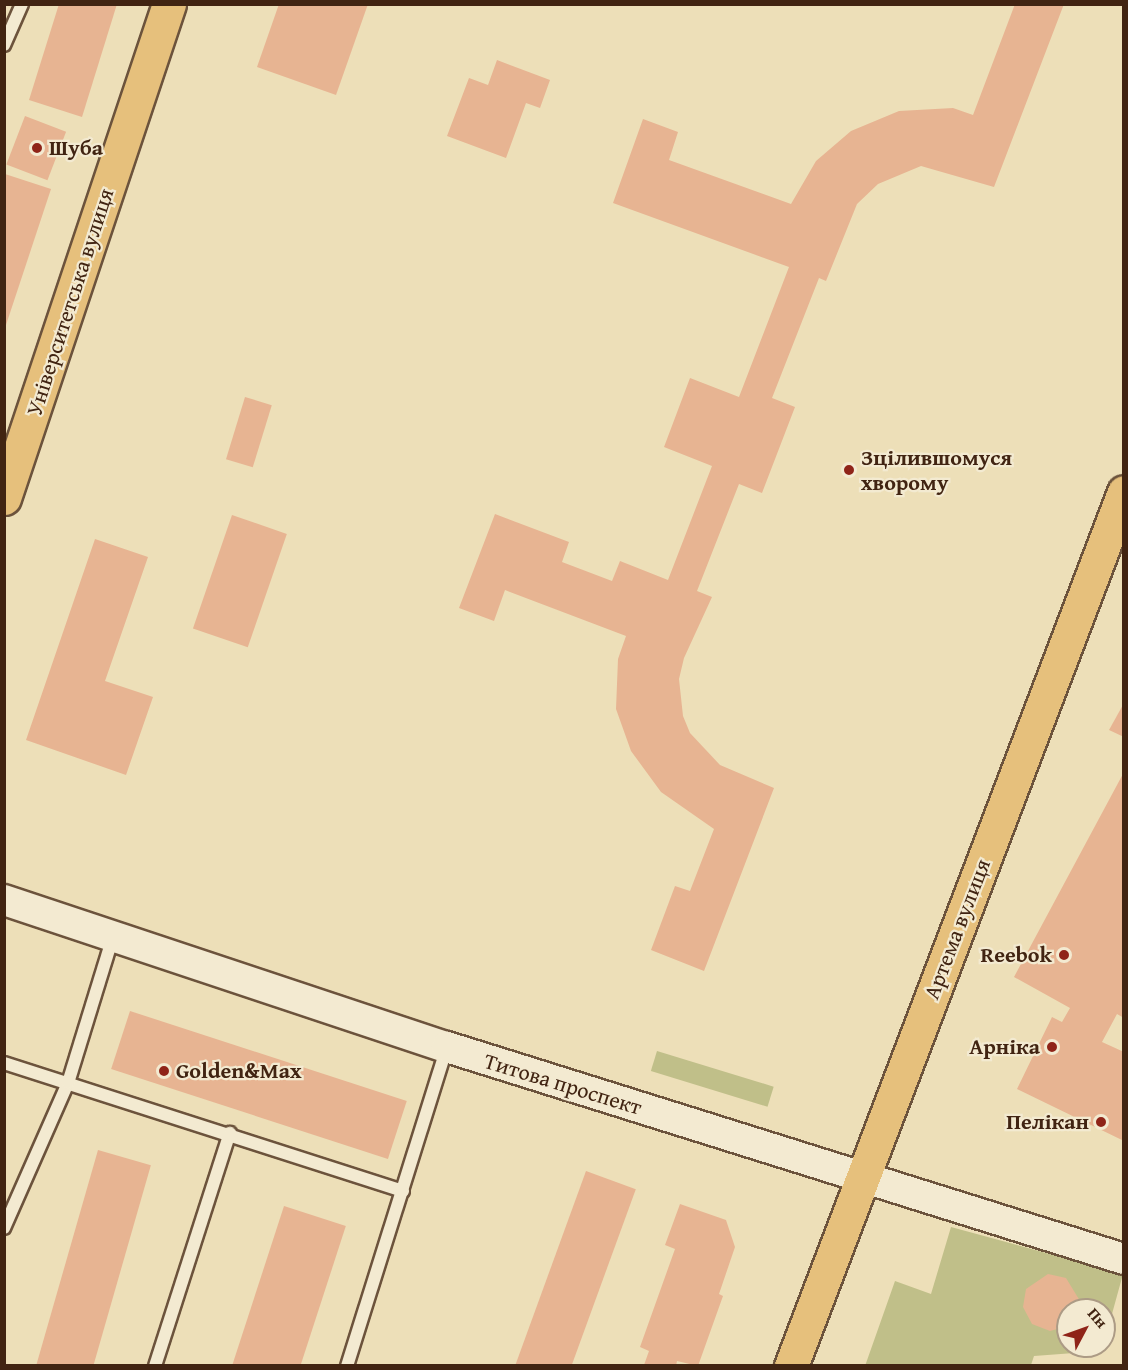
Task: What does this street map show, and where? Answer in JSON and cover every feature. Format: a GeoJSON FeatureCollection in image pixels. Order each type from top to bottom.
{"type":"FeatureCollection","features":[{"type":"Feature","properties":{"kind":"main road","name":"Університетська вулиця"},"geometry":{"type":"LineString","coordinates":[[4,498],[169,4]]}},
{"type":"Feature","properties":{"kind":"main road","name":"Артема вулиця"},"geometry":{"type":"LineString","coordinates":[[791,1365],[861,1176],[1124,492]]}},
{"type":"Feature","properties":{"kind":"street","name":"Титова проспект"},"geometry":{"type":"LineString","coordinates":[[4,900],[114,934],[447,1047],[1124,1259]]}},
{"type":"Feature","properties":{"kind":"lane"},"geometry":{"type":"LineString","coordinates":[[4,45],[22,4]]}},
{"type":"Feature","properties":{"kind":"lane"},"geometry":{"type":"LineString","coordinates":[[4,1228],[68,1083],[114,934]]}},
{"type":"Feature","properties":{"kind":"lane"},"geometry":{"type":"LineString","coordinates":[[347,1365],[447,1047]]}},
{"type":"Feature","properties":{"kind":"lane"},"geometry":{"type":"LineString","coordinates":[[4,1063],[230,1133],[403,1191]]}},
{"type":"Feature","properties":{"kind":"lane"},"geometry":{"type":"LineString","coordinates":[[155,1365],[230,1133]]}},
{"type":"Feature","properties":{"kind":"shaded area"},"geometry":{"type":"Polygon","coordinates":[[[657,1051],[774,1087],[768,1107],[651,1071],[657,1051]]]}},
{"type":"Feature","properties":{"kind":"shaded area"},"geometry":{"type":"Polygon","coordinates":[[[951,1227],[1123,1274],[1116,1299],[1056,1298],[1056,1354],[1034,1356],[1031,1365],[865,1366],[895,1281],[931,1294],[951,1227]]]}},
{"type":"Feature","properties":{"kind":"building"},"geometry":{"type":"Polygon","coordinates":[[[59,4],[117,4],[82,117],[29,100],[59,4]]]}},
{"type":"Feature","properties":{"kind":"building"},"geometry":{"type":"Polygon","coordinates":[[[279,4],[368,4],[336,95],[257,67],[279,4]]]}},
{"type":"Feature","properties":{"kind":"building"},"geometry":{"type":"Polygon","coordinates":[[[1015,4],[1064,4],[994,187],[921,166],[878,184],[857,204],[826,281],[819,278],[772,398],[795,407],[762,493],[739,484],[697,591],[712,597],[684,658],[679,679],[683,716],[690,733],[720,765],[774,788],[704,971],[651,950],[675,886],[690,891],[714,829],[661,792],[631,751],[616,709],[618,659],[626,636],[505,590],[494,621],[459,608],[495,514],[569,542],[562,562],[612,581],[620,561],[668,580],[712,466],[664,447],[690,378],[739,397],[789,267],[613,203],[643,119],[678,132],[669,160],[791,204],[816,161],[851,131],[899,111],[953,108],[973,115],[1015,4]]]}},
{"type":"Feature","properties":{"kind":"building"},"geometry":{"type":"Polygon","coordinates":[[[497,60],[550,80],[540,108],[526,103],[506,158],[447,136],[469,78],[488,85],[497,60]]]}},
{"type":"Feature","properties":{"kind":"building","name":"Шуба"},"geometry":{"type":"Polygon","coordinates":[[[25,116],[66,132],[47,180],[6,165],[25,116]]]}},
{"type":"Feature","properties":{"kind":"building"},"geometry":{"type":"Polygon","coordinates":[[[5,174],[51,189],[5,328],[5,174]]]}},
{"type":"Feature","properties":{"kind":"building"},"geometry":{"type":"Polygon","coordinates":[[[245,397],[272,405],[253,467],[226,459],[245,397]]]}},
{"type":"Feature","properties":{"kind":"building"},"geometry":{"type":"Polygon","coordinates":[[[232,515],[287,534],[248,647],[193,628],[232,515]]]}},
{"type":"Feature","properties":{"kind":"building"},"geometry":{"type":"Polygon","coordinates":[[[95,539],[148,557],[105,681],[153,697],[126,775],[26,740],[95,539]]]}},
{"type":"Feature","properties":{"kind":"building"},"geometry":{"type":"Polygon","coordinates":[[[1124,703],[1124,737],[1109,730],[1124,703]]]}},
{"type":"Feature","properties":{"kind":"building"},"geometry":{"type":"Polygon","coordinates":[[[1124,772],[1124,1018],[1117,1014],[1102,1042],[1124,1052],[1124,1141],[1017,1089],[1052,1017],[1062,1022],[1070,1008],[1014,977],[1124,772]]]}},
{"type":"Feature","properties":{"kind":"building"},"geometry":{"type":"Polygon","coordinates":[[[130,1011],[407,1101],[388,1159],[111,1069],[130,1011]]]}},
{"type":"Feature","properties":{"kind":"building"},"geometry":{"type":"Polygon","coordinates":[[[98,1150],[151,1165],[93,1366],[36,1365],[98,1150]]]}},
{"type":"Feature","properties":{"kind":"building"},"geometry":{"type":"Polygon","coordinates":[[[586,1171],[636,1189],[571,1366],[515,1366],[586,1171]]]}},
{"type":"Feature","properties":{"kind":"building"},"geometry":{"type":"Polygon","coordinates":[[[680,1204],[726,1220],[735,1247],[719,1294],[723,1296],[698,1366],[677,1361],[676,1366],[634,1366],[644,1365],[649,1351],[640,1347],[675,1249],[665,1245],[680,1204]]]}},
{"type":"Feature","properties":{"kind":"building"},"geometry":{"type":"Polygon","coordinates":[[[284,1206],[346,1226],[300,1366],[232,1365],[284,1206]]]}},
{"type":"Feature","properties":{"kind":"building"},"geometry":{"type":"Polygon","coordinates":[[[1048,1274],[1066,1278],[1078,1298],[1056,1298],[1056,1329],[1050,1331],[1032,1324],[1023,1307],[1026,1289],[1048,1274]]]}},
{"type":"Feature","properties":{"kind":"place","name":"Шуба"},"geometry":{"type":"Point","coordinates":[37,148]}},
{"type":"Feature","properties":{"kind":"place","name":"Зцілившомуся хворому"},"geometry":{"type":"Point","coordinates":[849,470]}},
{"type":"Feature","properties":{"kind":"place","name":"Reebok"},"geometry":{"type":"Point","coordinates":[1064,955]}},
{"type":"Feature","properties":{"kind":"place","name":"Арніка"},"geometry":{"type":"Point","coordinates":[1052,1047]}},
{"type":"Feature","properties":{"kind":"place","name":"Golden&Max"},"geometry":{"type":"Point","coordinates":[164,1071]}},
{"type":"Feature","properties":{"kind":"place","name":"Пелікан"},"geometry":{"type":"Point","coordinates":[1101,1122]}}]}
